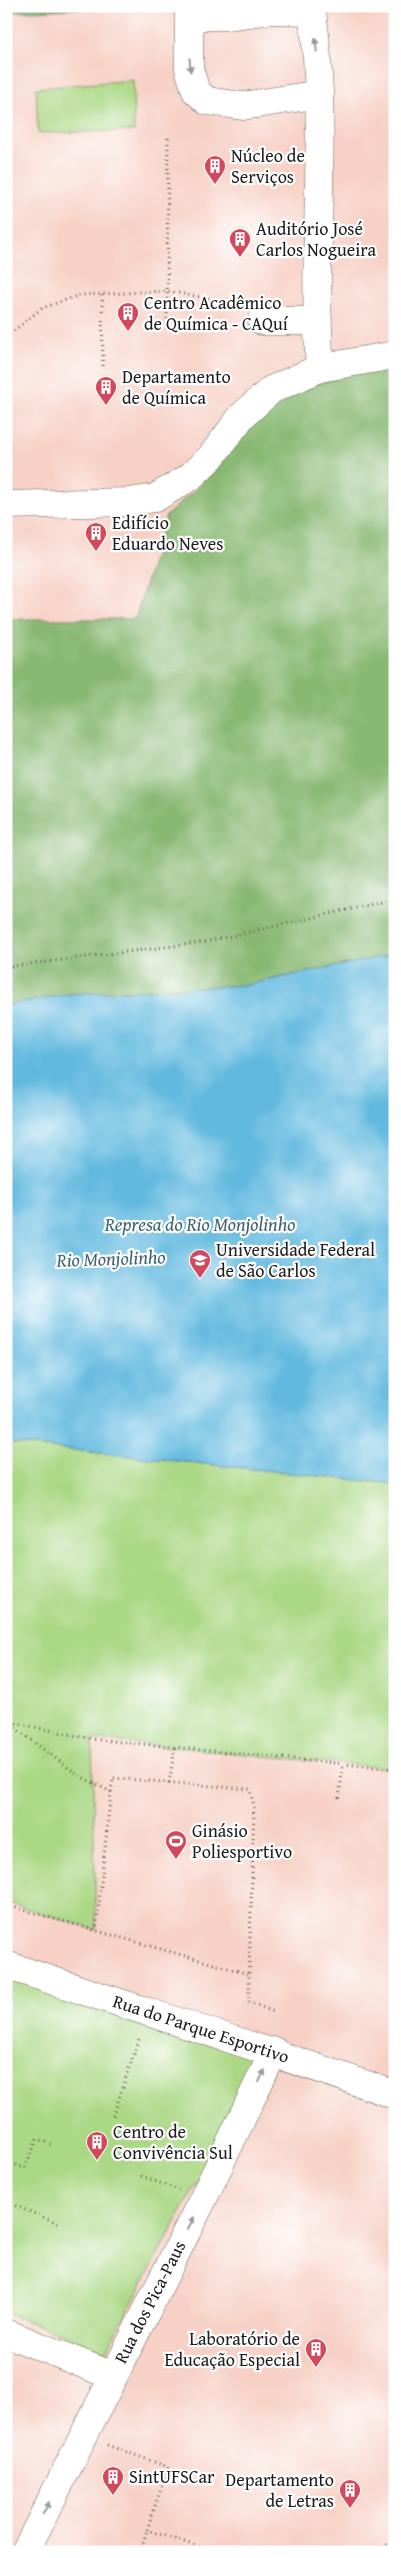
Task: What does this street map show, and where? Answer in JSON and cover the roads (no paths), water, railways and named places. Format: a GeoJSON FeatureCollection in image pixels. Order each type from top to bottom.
{"type":"FeatureCollection","features":[{"type":"Feature","properties":{"kind":"street"},"geometry":{"type":"LineString","coordinates":[[320,94],[243,106],[206,101],[196,91],[189,69],[189,11],[225,16],[272,10],[312,11],[320,94],[316,321],[320,368]]}},
{"type":"Feature","properties":{"kind":"street"},"geometry":{"type":"LineString","coordinates":[[262,321],[316,321]]}},
{"type":"Feature","properties":{"kind":"street"},"geometry":{"type":"LineString","coordinates":[[6,505],[128,502],[155,498],[190,477],[204,464],[242,416],[271,390],[320,368],[395,355]]}},
{"type":"Feature","properties":{"kind":"street","name":"Rua do Parque Esportivo"},"geometry":{"type":"LineString","coordinates":[[6,1965],[148,2013],[274,2051],[395,2095]]}},
{"type":"Feature","properties":{"kind":"street","name":"Rua dos Pica-Paus"},"geometry":{"type":"LineString","coordinates":[[25,2552],[203,2199],[274,2051]]}},
{"type":"Feature","properties":{"kind":"street"},"geometry":{"type":"LineString","coordinates":[[6,2333],[113,2376]]}},
{"type":"Feature","properties":{"kind":"water","name":"Represa do Rio Monjolinho"},"geometry":{"type":"Polygon","coordinates":[[[395,954],[395,1484],[6,1443],[6,1005],[71,994],[245,985],[395,954]]]}},
{"type":"Feature","properties":{"kind":"place","name":"Núcleo de Serviços"},"geometry":{"type":"Point","coordinates":[215,185]}},
{"type":"Feature","properties":{"kind":"place","name":"Auditório José Carlos Nogueira"},"geometry":{"type":"Point","coordinates":[240,258]}},
{"type":"Feature","properties":{"kind":"place","name":"Centro Acadêmico de Química - CAQuí"},"geometry":{"type":"Point","coordinates":[128,332]}},
{"type":"Feature","properties":{"kind":"place","name":"Departamento de Química"},"geometry":{"type":"Point","coordinates":[106,406]}},
{"type":"Feature","properties":{"kind":"place","name":"Edifício Eduardo Neves"},"geometry":{"type":"Point","coordinates":[96,552]}},
{"type":"Feature","properties":{"kind":"place","name":"Universidade Federal de São Carlos"},"geometry":{"type":"Point","coordinates":[200,1279]}},
{"type":"Feature","properties":{"kind":"place","name":"Ginásio Poliesportivo"},"geometry":{"type":"Point","coordinates":[176,1860]}},
{"type":"Feature","properties":{"kind":"place","name":"Centro de Convivência Sul"},"geometry":{"type":"Point","coordinates":[97,2161]}},
{"type":"Feature","properties":{"kind":"place","name":"Laboratório de Educação Especial"},"geometry":{"type":"Point","coordinates":[316,2368]}},
{"type":"Feature","properties":{"kind":"place","name":"SintUFSCar"},"geometry":{"type":"Point","coordinates":[113,2496]}},
{"type":"Feature","properties":{"kind":"place","name":"Departamento de Letras"},"geometry":{"type":"Point","coordinates":[350,2509]}},
{"type":"Feature","properties":{"kind":"water label","name":"Rio Monjolinho"},"geometry":{"type":"Point","coordinates":[111,1258]}}]}
